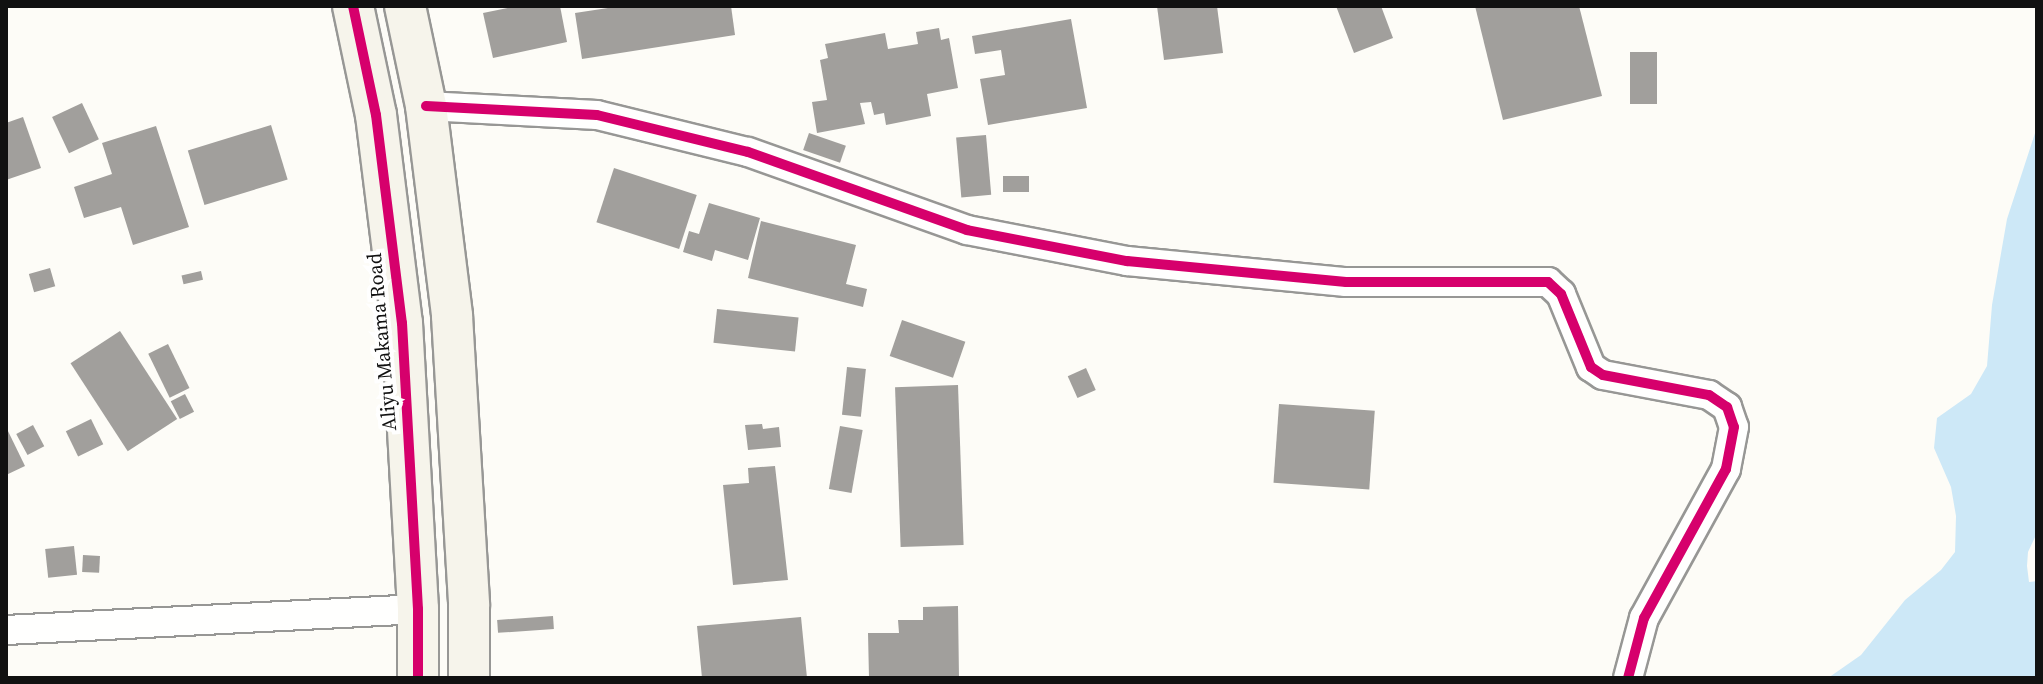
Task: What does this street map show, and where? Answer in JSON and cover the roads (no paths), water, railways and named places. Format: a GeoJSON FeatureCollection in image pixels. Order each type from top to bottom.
{"type":"FeatureCollection","features":[{"type":"Feature","properties":{"kind":"street","name":"Aliyu Makama Road"},"geometry":{"type":"LineString","coordinates":[[353,6],[376,115],[402,323],[418,609],[418,678]]}},
{"type":"Feature","properties":{"kind":"street"},"geometry":{"type":"LineString","coordinates":[[405,6],[426,106],[452,316],[469,606],[469,678]]}},
{"type":"Feature","properties":{"kind":"street"},"geometry":{"type":"LineString","coordinates":[[426,106],[597,115],[748,152],[967,230],[1127,261],[1346,282],[1548,282],[1561,294],[1591,367],[1603,375],[1709,395],[1727,407],[1734,427],[1726,469],[1644,618],[1628,678]]}},
{"type":"Feature","properties":{"kind":"street"},"geometry":{"type":"LineString","coordinates":[[406,402],[457,401]]}},
{"type":"Feature","properties":{"kind":"street"},"geometry":{"type":"LineString","coordinates":[[6,630],[418,609]]}},
{"type":"Feature","properties":{"kind":"water"},"geometry":{"type":"Polygon","coordinates":[[[2037,127],[2037,533],[2028,552],[2027,566],[2029,582],[2037,581],[2037,678],[1828,678],[1861,655],[1905,600],[1941,570],[1955,552],[1956,516],[1951,487],[1934,448],[1937,418],[1971,394],[1987,366],[1992,305],[2007,219],[2037,127]]]}}]}
